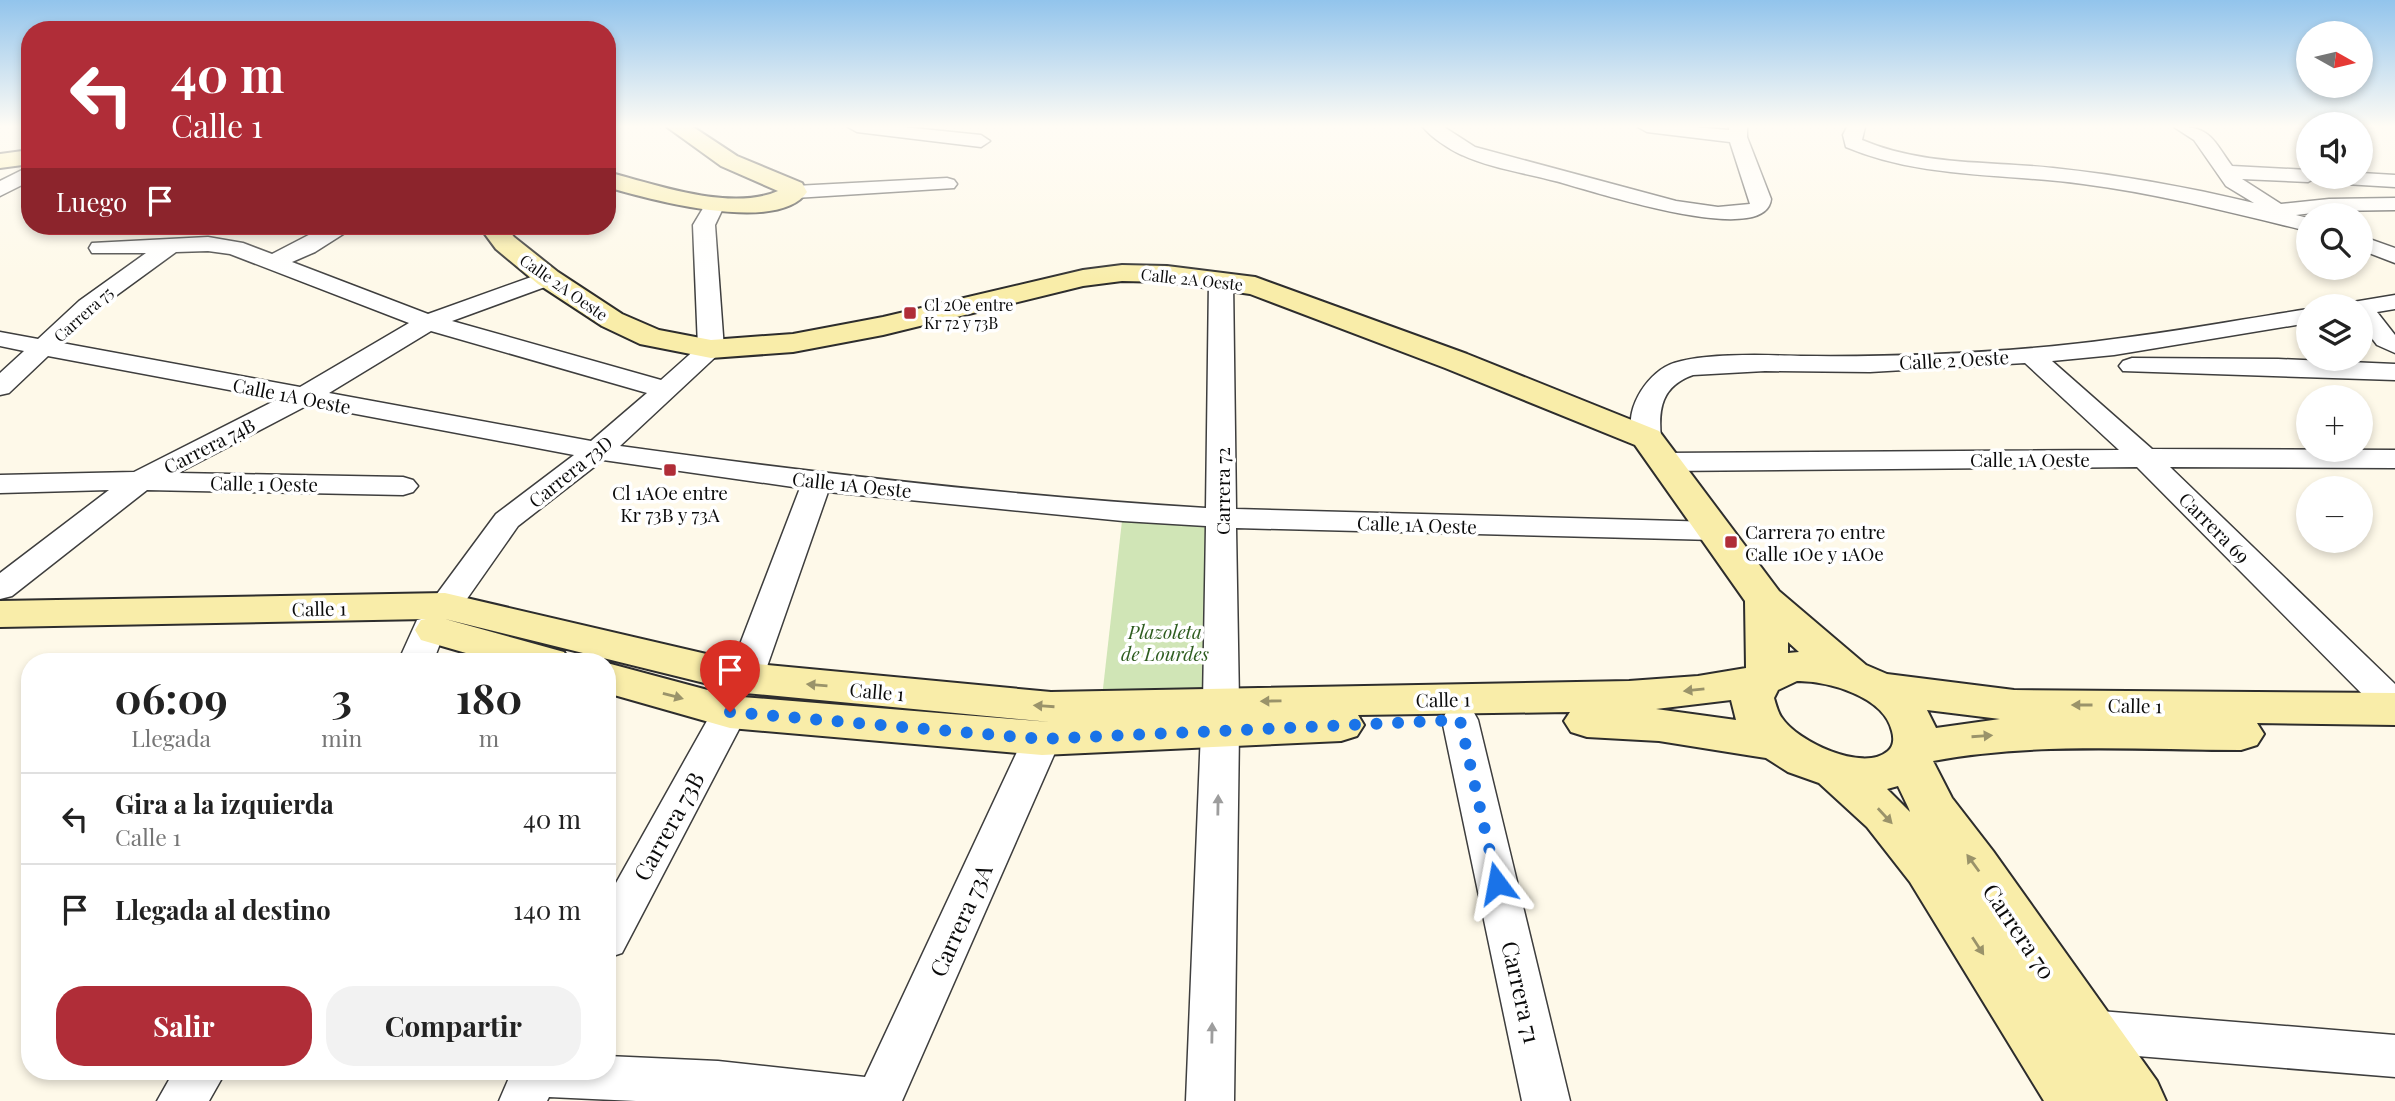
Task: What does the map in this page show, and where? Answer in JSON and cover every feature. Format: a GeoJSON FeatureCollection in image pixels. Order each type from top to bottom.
{"type":"FeatureCollection","features":[{"type":"Feature","properties":{"kind":"street"},"geometry":{"type":"LineString","coordinates":[[0,190],[19,178]]}},
{"type":"Feature","properties":{"kind":"street"},"geometry":{"type":"LineString","coordinates":[[770,178],[793,188],[795,192]]}},
{"type":"Feature","properties":{"kind":"street"},"geometry":{"type":"LineString","coordinates":[[1571,178],[1675,206],[1718,214],[1747,212],[1760,207],[1761,199],[1754,178]]}},
{"type":"Feature","properties":{"kind":"street"},"geometry":{"type":"LineString","coordinates":[[2085,178],[2140,185],[2274,211],[2296,220]]}},
{"type":"Feature","properties":{"kind":"street"},"geometry":{"type":"LineString","coordinates":[[2230,178],[2274,211],[2329,205],[2395,204]]}},
{"type":"Feature","properties":{"kind":"street"},"geometry":{"type":"LineString","coordinates":[[2373,180],[2395,181]]}},
{"type":"Feature","properties":{"kind":"street"},"geometry":{"type":"LineString","coordinates":[[616,181],[669,197],[715,204],[774,201],[795,192],[947,184]]}},
{"type":"Feature","properties":{"kind":"street"},"geometry":{"type":"LineString","coordinates":[[711,349],[705,225],[715,204]]}},
{"type":"Feature","properties":{"kind":"street"},"geometry":{"type":"LineString","coordinates":[[274,262],[326,235]]}},
{"type":"Feature","properties":{"kind":"street","name":"Calle 2A Oeste"},"geometry":{"type":"LineString","coordinates":[[499,235],[548,278],[612,320],[652,338],[711,349],[793,343],[883,326],[1083,278],[1122,273],[1167,274],[1255,286],[1655,448]]}},
{"type":"Feature","properties":{"kind":"street"},"geometry":{"type":"LineString","coordinates":[[100,248],[208,244],[235,248],[428,322],[663,389]]}},
{"type":"Feature","properties":{"kind":"street","name":"Carrera 75"},"geometry":{"type":"LineString","coordinates":[[0,387],[45,348],[87,306],[170,245]]}},
{"type":"Feature","properties":{"kind":"street"},"geometry":{"type":"LineString","coordinates":[[2373,247],[2395,256]]}},
{"type":"Feature","properties":{"kind":"street","name":"Carrera 74B"},"geometry":{"type":"LineString","coordinates":[[0,589],[140,481],[303,397],[428,322],[548,278]]}},
{"type":"Feature","properties":{"kind":"street","name":"Carrera 72"},"geometry":{"type":"LineString","coordinates":[[1210,1101],[1221,716],[1221,280]]}},
{"type":"Feature","properties":{"kind":"street"},"geometry":{"type":"LineString","coordinates":[[2373,305],[2395,302]]}},
{"type":"Feature","properties":{"kind":"street","name":"Calle 2 Oeste"},"geometry":{"type":"LineString","coordinates":[[1655,448],[1645,414],[1650,397],[1673,373],[1689,367],[1765,363],[1870,364],[2031,355],[2114,347],[2296,318]]}},
{"type":"Feature","properties":{"kind":"street"},"geometry":{"type":"LineString","coordinates":[[2373,323],[2386,340],[2395,345]]}},
{"type":"Feature","properties":{"kind":"street","name":"Calle 1A Oeste"},"geometry":{"type":"LineString","coordinates":[[0,340],[597,451],[817,482],[1123,512],[1223,518],[1715,531]]}},
{"type":"Feature","properties":{"kind":"street","name":"Carrera 73D"},"geometry":{"type":"LineString","coordinates":[[430,632],[507,520],[597,451],[663,389],[711,349]]}},
{"type":"Feature","properties":{"kind":"street","name":"Carrera 69"},"geometry":{"type":"LineString","coordinates":[[2031,355],[2145,458],[2395,707]]}},
{"type":"Feature","properties":{"kind":"street"},"geometry":{"type":"LineString","coordinates":[[2132,366],[2278,367],[2395,372]]}},
{"type":"Feature","properties":{"kind":"street"},"geometry":{"type":"LineString","coordinates":[[1655,448],[1765,600],[1863,680],[1900,705],[1914,727],[1912,754],[1894,769],[1874,774],[1836,772],[1810,764],[1777,744],[1758,721],[1752,705],[1754,691],[1765,677],[1791,667],[1804,666],[1863,680]]}},
{"type":"Feature","properties":{"kind":"street","name":"Calle 1A Oeste"},"geometry":{"type":"LineString","coordinates":[[1655,448],[2145,458],[2395,459]]}},
{"type":"Feature","properties":{"kind":"street","name":"Calle 1 Oeste"},"geometry":{"type":"LineString","coordinates":[[0,484],[140,481],[403,486]]}},
{"type":"Feature","properties":{"kind":"street","name":"Carrera 73B"},"geometry":{"type":"LineString","coordinates":[[616,923],[737,695],[817,482]]}},
{"type":"Feature","properties":{"kind":"street"},"geometry":{"type":"LineString","coordinates":[[1765,600],[1765,677]]}},
{"type":"Feature","properties":{"kind":"street","name":"Calle 1"},"geometry":{"type":"LineString","coordinates":[[0,614],[430,632],[532,653]]}},
{"type":"Feature","properties":{"kind":"street","name":"Calle 1"},"geometry":{"type":"LineString","coordinates":[[0,640],[430,632],[513,653]]}},
{"type":"Feature","properties":{"kind":"street","name":"Calle 1"},"geometry":{"type":"LineString","coordinates":[[616,670],[737,695],[1221,716],[1635,722],[1707,729],[1777,744]]}},
{"type":"Feature","properties":{"kind":"street","name":"Calle 1"},"geometry":{"type":"LineString","coordinates":[[616,679],[1042,739],[1221,716],[1698,691],[1765,677]]}},
{"type":"Feature","properties":{"kind":"street","name":"Calle 1"},"geometry":{"type":"LineString","coordinates":[[1863,680],[1946,698],[2014,705],[2395,707]]}},
{"type":"Feature","properties":{"kind":"street","name":"Carrera 71"},"geometry":{"type":"LineString","coordinates":[[1460,720],[1546,1101]]}},
{"type":"Feature","properties":{"kind":"street","name":"Calle 1"},"geometry":{"type":"LineString","coordinates":[[1912,754],[1974,737],[2033,733],[2395,736]]}},
{"type":"Feature","properties":{"kind":"street","name":"Carrera 73A"},"geometry":{"type":"LineString","coordinates":[[878,1101],[1042,739]]}},
{"type":"Feature","properties":{"kind":"street","name":"Carrera 70"},"geometry":{"type":"LineString","coordinates":[[1912,754],[1933,808],[2136,1101]]}},
{"type":"Feature","properties":{"kind":"street","name":"Carrera 70"},"geometry":{"type":"LineString","coordinates":[[1836,772],[1884,814],[1928,868],[2077,1101]]}},
{"type":"Feature","properties":{"kind":"street"},"geometry":{"type":"LineString","coordinates":[[2088,1031],[2395,1056]]}},
{"type":"Feature","properties":{"kind":"street"},"geometry":{"type":"LineString","coordinates":[[181,1101],[195,1080]]}},
{"type":"Feature","properties":{"kind":"street"},"geometry":{"type":"LineString","coordinates":[[531,1082],[718,1083],[878,1101]]}},
{"type":"Feature","properties":{"kind":"green space","name":"Plazoleta de Lourdes"},"geometry":{"type":"Polygon","coordinates":[[[1123,512],[1223,518],[1221,702],[1101,706],[1123,512]]]}},
{"type":"Feature","properties":{"kind":"place","name":"Cl 2Oe entre Kr 72 y 73B"},"geometry":{"type":"Point","coordinates":[910,313]}},
{"type":"Feature","properties":{"kind":"place","name":"Cl 1AOe entre Kr 73B y 73A"},"geometry":{"type":"Point","coordinates":[670,470]}},
{"type":"Feature","properties":{"kind":"place","name":"Carrera 70 entre Calle 1Oe y 1AOe"},"geometry":{"type":"Point","coordinates":[1731,542]}},
{"type":"Feature","properties":{"kind":"route"},"geometry":{"type":"LineString","coordinates":[[730,712],[1042,739],[1460,720],[1497,883]]}}]}
